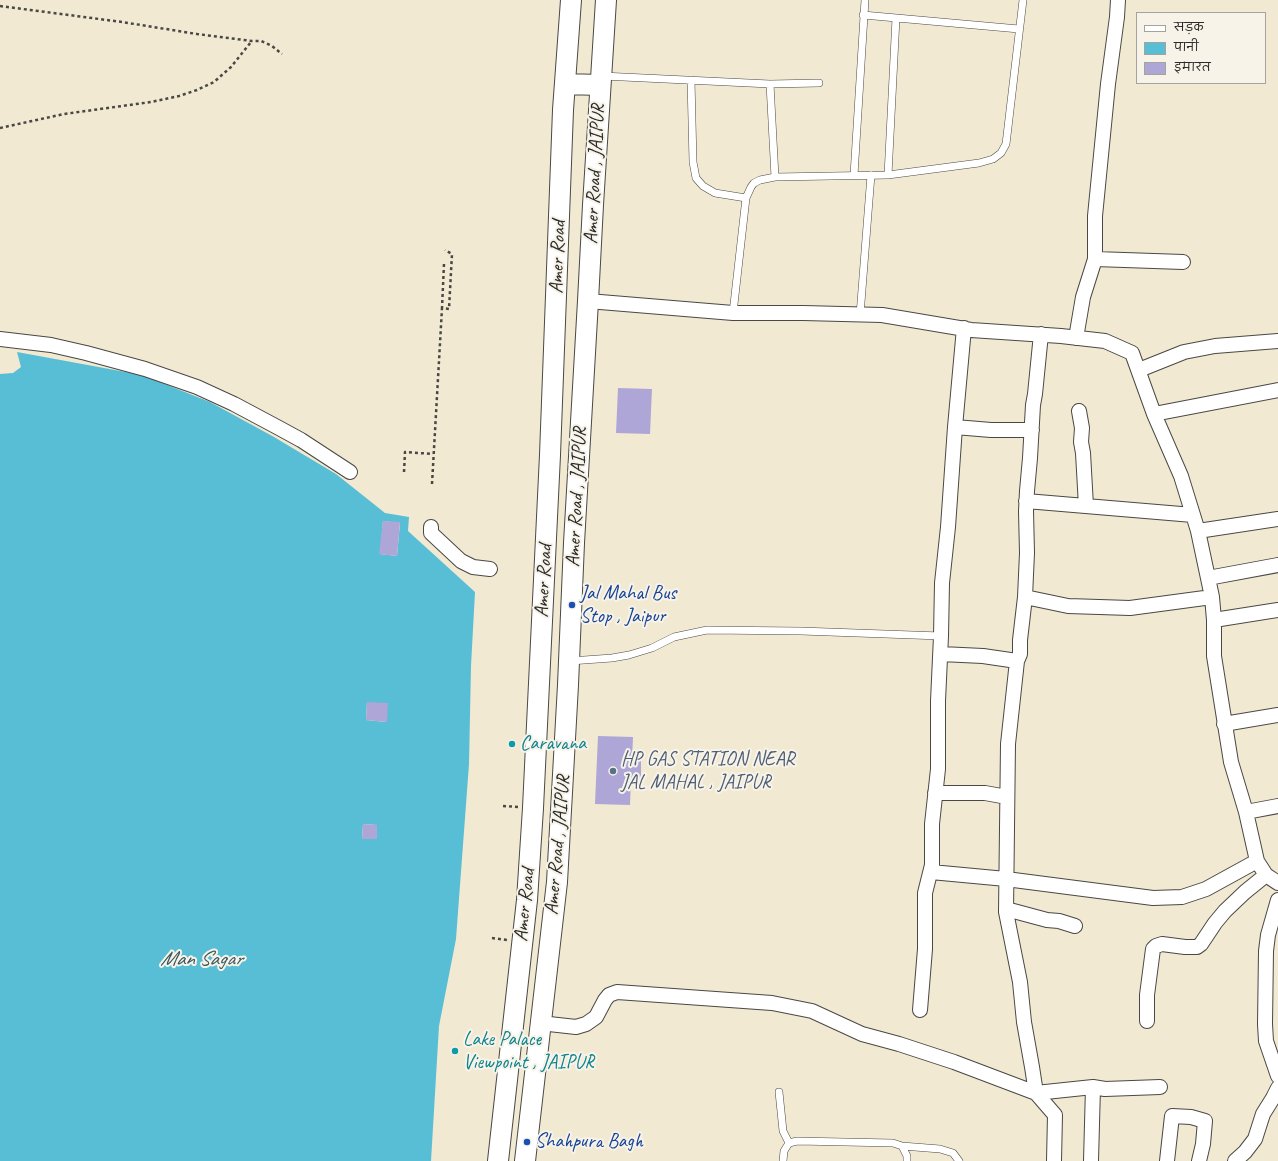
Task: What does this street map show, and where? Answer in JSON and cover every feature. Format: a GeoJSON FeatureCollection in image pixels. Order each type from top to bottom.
{"type":"FeatureCollection","features":[{"type":"Feature","properties":{"kind":"main road","name":"Amer Road"},"geometry":{"type":"LineString","coordinates":[[498,1161],[527,892],[533,808],[550,463],[565,84],[571,0]]}},
{"type":"Feature","properties":{"kind":"main road","name":"Amer Road , JAIPUR"},"geometry":{"type":"LineString","coordinates":[[525,1161],[557,882],[570,661],[574,543],[600,80],[606,0]]}},
{"type":"Feature","properties":{"kind":"main road"},"geometry":{"type":"LineString","coordinates":[[565,84],[600,80]]}},
{"type":"Feature","properties":{"kind":"main road"},"geometry":{"type":"LineString","coordinates":[[539,683],[568,685]]}},
{"type":"Feature","properties":{"kind":"street"},"geometry":{"type":"LineString","coordinates":[[1076,338],[1083,297],[1095,258],[1095,216],[1118,0]]}},
{"type":"Feature","properties":{"kind":"street"},"geometry":{"type":"LineString","coordinates":[[1095,258],[1183,262]]}},
{"type":"Feature","properties":{"kind":"street"},"geometry":{"type":"LineString","coordinates":[[588,301],[733,313],[803,313],[882,316],[964,328],[1105,341],[1132,353],[1154,414],[1181,476],[1198,531],[1212,597],[1214,620],[1214,656],[1231,762],[1246,812],[1257,861],[1272,879],[1245,892],[1225,911],[1201,944],[1197,947],[1162,944],[1153,948],[1147,995],[1148,1021]]}},
{"type":"Feature","properties":{"kind":"street"},"geometry":{"type":"LineString","coordinates":[[920,1010],[925,949],[925,893],[932,865],[932,824],[938,769],[938,701],[942,583],[964,328]]}},
{"type":"Feature","properties":{"kind":"street"},"geometry":{"type":"LineString","coordinates":[[1040,334],[1026,501],[1027,553],[1025,597],[1020,640],[1020,654],[1008,744],[1006,909],[1020,982],[1024,1022],[1036,1092],[1055,1115],[1054,1161]]}},
{"type":"Feature","properties":{"kind":"street"},"geometry":{"type":"LineString","coordinates":[[0,338],[51,345],[86,353],[145,369],[197,387],[280,428],[350,472]]}},
{"type":"Feature","properties":{"kind":"street"},"geometry":{"type":"LineString","coordinates":[[1139,370],[1184,352],[1215,346],[1278,341]]}},
{"type":"Feature","properties":{"kind":"street"},"geometry":{"type":"LineString","coordinates":[[1154,414],[1278,390]]}},
{"type":"Feature","properties":{"kind":"street"},"geometry":{"type":"LineString","coordinates":[[1079,411],[1082,428],[1081,442],[1084,453],[1086,506]]}},
{"type":"Feature","properties":{"kind":"street"},"geometry":{"type":"LineString","coordinates":[[955,427],[991,430],[1032,430]]}},
{"type":"Feature","properties":{"kind":"street"},"geometry":{"type":"LineString","coordinates":[[1026,501],[1193,515]]}},
{"type":"Feature","properties":{"kind":"street"},"geometry":{"type":"LineString","coordinates":[[1198,531],[1278,518]]}},
{"type":"Feature","properties":{"kind":"street"},"geometry":{"type":"LineString","coordinates":[[431,527],[430,533],[461,561],[473,567],[490,569]]}},
{"type":"Feature","properties":{"kind":"street"},"geometry":{"type":"LineString","coordinates":[[1208,578],[1278,565]]}},
{"type":"Feature","properties":{"kind":"street"},"geometry":{"type":"LineString","coordinates":[[1025,597],[1068,606],[1130,608],[1212,597]]}},
{"type":"Feature","properties":{"kind":"street"},"geometry":{"type":"LineString","coordinates":[[1214,620],[1278,610]]}},
{"type":"Feature","properties":{"kind":"street"},"geometry":{"type":"LineString","coordinates":[[940,654],[983,656],[1018,661]]}},
{"type":"Feature","properties":{"kind":"street"},"geometry":{"type":"LineString","coordinates":[[1224,724],[1278,715]]}},
{"type":"Feature","properties":{"kind":"street"},"geometry":{"type":"LineString","coordinates":[[935,794],[986,793],[1007,796]]}},
{"type":"Feature","properties":{"kind":"street"},"geometry":{"type":"LineString","coordinates":[[1246,812],[1278,806]]}},
{"type":"Feature","properties":{"kind":"street"},"geometry":{"type":"LineString","coordinates":[[931,872],[1006,879],[1153,898],[1182,897],[1206,889],[1257,861]]}},
{"type":"Feature","properties":{"kind":"street"},"geometry":{"type":"LineString","coordinates":[[1278,900],[1268,935],[1266,951],[1265,1024],[1266,1041],[1278,1076]]}},
{"type":"Feature","properties":{"kind":"street"},"geometry":{"type":"LineString","coordinates":[[1006,909],[1075,926]]}},
{"type":"Feature","properties":{"kind":"street"},"geometry":{"type":"LineString","coordinates":[[540,1024],[576,1027],[586,1024],[596,1017],[609,995],[618,992],[772,1003],[812,1010],[862,1034],[899,1044],[954,1062],[1036,1092],[1093,1087],[1105,1089],[1160,1087]]}},
{"type":"Feature","properties":{"kind":"street"},"geometry":{"type":"LineString","coordinates":[[1091,1161],[1093,1087]]}},
{"type":"Feature","properties":{"kind":"street"},"geometry":{"type":"LineString","coordinates":[[1235,1161],[1245,1152],[1255,1139],[1263,1114],[1278,1088]]}},
{"type":"Feature","properties":{"kind":"street"},"geometry":{"type":"LineString","coordinates":[[1167,1161],[1172,1116],[1191,1117],[1205,1121],[1203,1144],[1199,1161]]}},
{"type":"Feature","properties":{"kind":"lane"},"geometry":{"type":"LineString","coordinates":[[854,175],[864,0]]}},
{"type":"Feature","properties":{"kind":"lane"},"geometry":{"type":"LineString","coordinates":[[733,313],[746,198],[754,183],[760,180],[775,178],[888,175],[979,162],[993,159],[1001,153],[1006,144],[1023,0]]}},
{"type":"Feature","properties":{"kind":"lane"},"geometry":{"type":"LineString","coordinates":[[863,15],[1019,29]]}},
{"type":"Feature","properties":{"kind":"lane"},"geometry":{"type":"LineString","coordinates":[[888,175],[896,18]]}},
{"type":"Feature","properties":{"kind":"lane"},"geometry":{"type":"LineString","coordinates":[[600,80],[692,80],[770,84],[819,83]]}},
{"type":"Feature","properties":{"kind":"lane"},"geometry":{"type":"LineString","coordinates":[[692,80],[694,162],[696,178],[703,186],[715,193],[746,198]]}},
{"type":"Feature","properties":{"kind":"lane"},"geometry":{"type":"LineString","coordinates":[[770,84],[775,178]]}},
{"type":"Feature","properties":{"kind":"lane"},"geometry":{"type":"LineString","coordinates":[[860,315],[871,175]]}},
{"type":"Feature","properties":{"kind":"lane"},"geometry":{"type":"LineString","coordinates":[[570,661],[612,658],[652,648],[674,637],[707,630],[802,631],[941,636]]}},
{"type":"Feature","properties":{"kind":"lane"},"geometry":{"type":"LineString","coordinates":[[779,1092],[782,1131],[789,1143]]}},
{"type":"Feature","properties":{"kind":"lane"},"geometry":{"type":"LineString","coordinates":[[783,1161],[784,1151],[789,1143],[797,1140],[893,1143],[902,1146],[940,1148],[953,1153],[959,1161]]}},
{"type":"Feature","properties":{"kind":"lane"},"geometry":{"type":"LineString","coordinates":[[902,1146],[907,1156],[907,1161]]}},
{"type":"Feature","properties":{"kind":"path"},"geometry":{"type":"LineString","coordinates":[[0,6],[252,41],[257,40],[264,42],[282,54]]}},
{"type":"Feature","properties":{"kind":"path"},"geometry":{"type":"LineString","coordinates":[[0,128],[47,117],[132,105],[187,94],[214,82],[231,67],[252,41]]}},
{"type":"Feature","properties":{"kind":"path"},"geometry":{"type":"LineString","coordinates":[[442,308],[449,309],[452,262],[452,254],[445,250]]}},
{"type":"Feature","properties":{"kind":"path"},"geometry":{"type":"LineString","coordinates":[[432,484],[444,264]]}},
{"type":"Feature","properties":{"kind":"path"},"geometry":{"type":"LineString","coordinates":[[404,472],[405,452],[433,454]]}},
{"type":"Feature","properties":{"kind":"water","name":"Man Sagar"},"geometry":{"type":"Polygon","coordinates":[[[17,352],[142,375],[210,402],[274,437],[336,474],[385,513],[409,517],[408,531],[475,592],[471,666],[469,764],[456,939],[439,1026],[431,1161],[0,1161],[0,374],[13,373],[21,367],[17,352]],[[383,521],[380,554],[397,556],[400,523],[383,521]],[[367,702],[366,720],[386,722],[367,702]],[[363,824],[362,839],[377,839],[377,825],[363,824]]]}},
{"type":"Feature","properties":{"kind":"building"},"geometry":{"type":"Polygon","coordinates":[[[618,388],[652,389],[650,434],[616,433],[618,388]]]}},
{"type":"Feature","properties":{"kind":"building"},"geometry":{"type":"Polygon","coordinates":[[[383,521],[400,522],[397,556],[379,554],[383,521]]]}},
{"type":"Feature","properties":{"kind":"building"},"geometry":{"type":"Polygon","coordinates":[[[367,702],[388,703],[387,722],[366,720],[367,702]]]}},
{"type":"Feature","properties":{"kind":"building"},"geometry":{"type":"Polygon","coordinates":[[[598,736],[633,737],[632,760],[641,761],[641,779],[631,778],[630,805],[595,804],[598,736]]]}},
{"type":"Feature","properties":{"kind":"building"},"geometry":{"type":"Polygon","coordinates":[[[363,824],[377,825],[377,839],[362,839],[363,824]]]}},
{"type":"Feature","properties":{"kind":"place","name":"Jal Mahal Bus Stop , Jaipur"},"geometry":{"type":"Point","coordinates":[572,605]}},
{"type":"Feature","properties":{"kind":"place","name":"Caravana"},"geometry":{"type":"Point","coordinates":[512,744]}},
{"type":"Feature","properties":{"kind":"place","name":"HP GAS STATION NEAR JAL MAHAL , JAIPUR"},"geometry":{"type":"Point","coordinates":[613,771]}},
{"type":"Feature","properties":{"kind":"place","name":"Lake Palace Viewpoint , JAIPUR"},"geometry":{"type":"Point","coordinates":[455,1051]}},
{"type":"Feature","properties":{"kind":"place","name":"Shahpura Bagh"},"geometry":{"type":"Point","coordinates":[527,1142]}}]}
